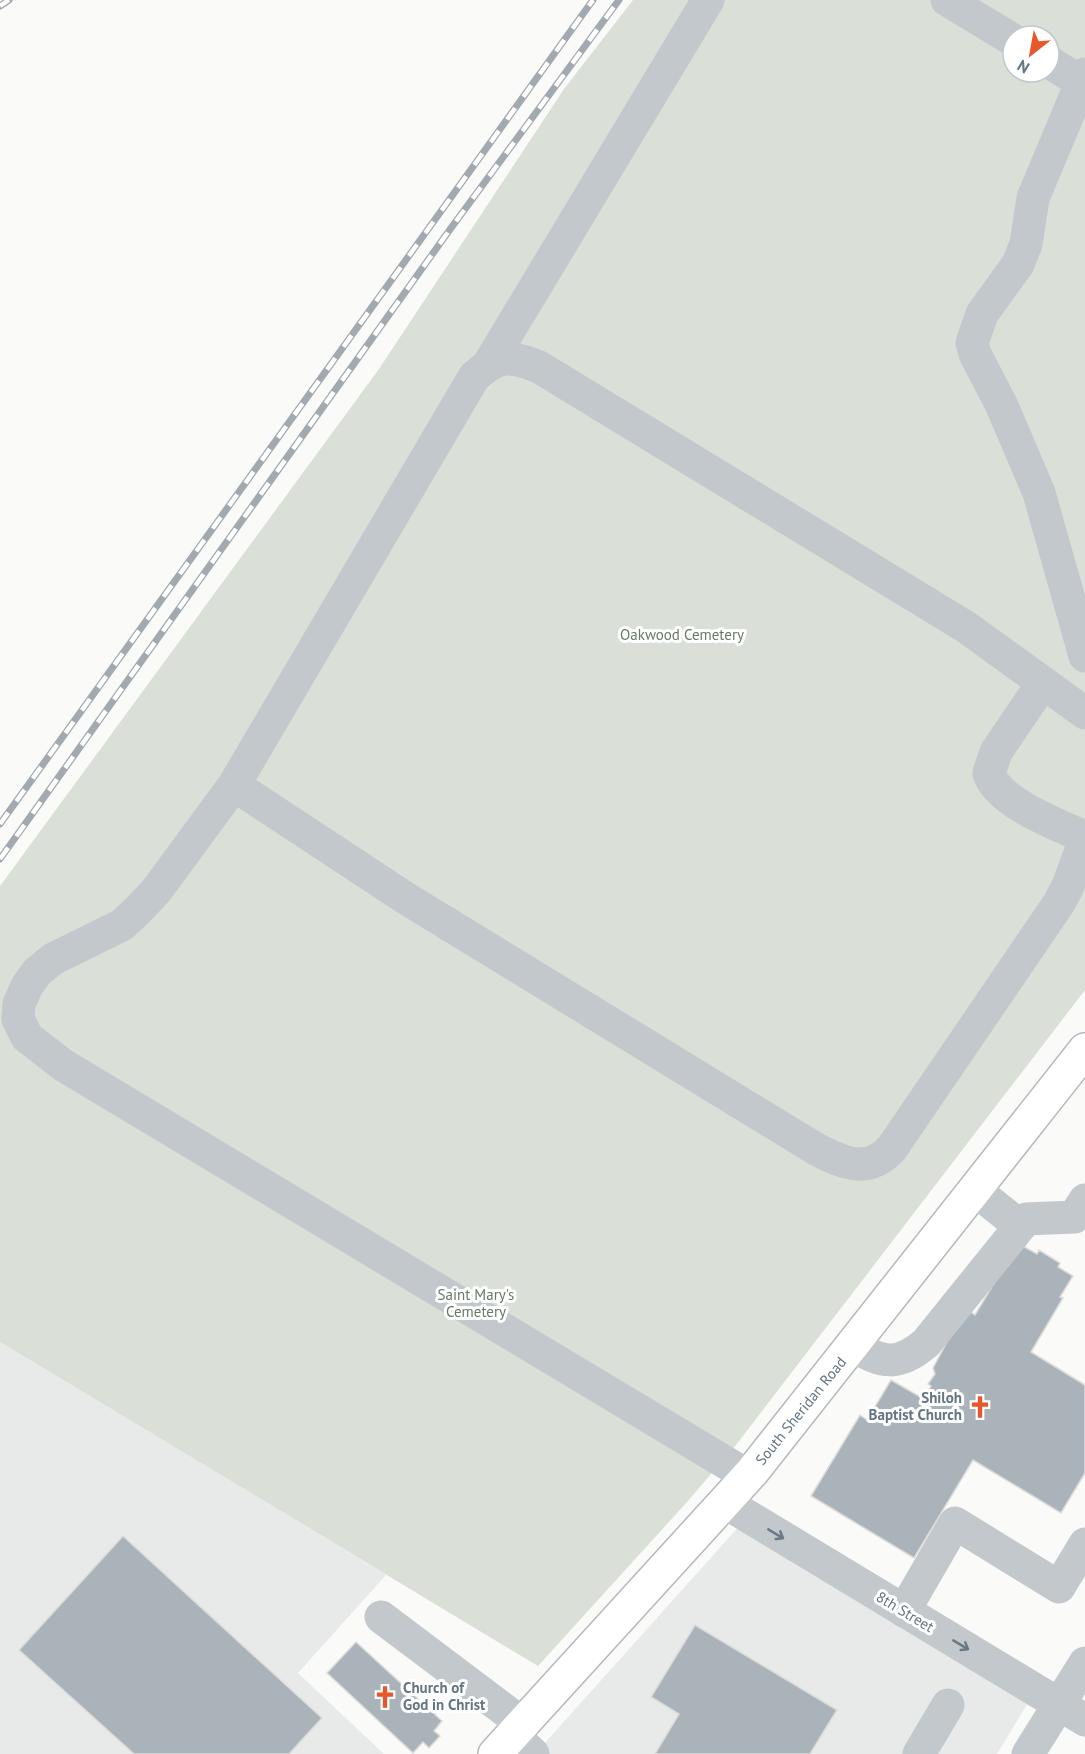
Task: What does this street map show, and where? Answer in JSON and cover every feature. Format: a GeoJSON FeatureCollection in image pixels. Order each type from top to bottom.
{"type":"FeatureCollection","features":[{"type":"Feature","properties":{"kind":"highway","name":"South Sheridan Road"},"geometry":{"type":"LineString","coordinates":[[516,1742],[726,1503],[853,1346],[1085,1050]]}},
{"type":"Feature","properties":{"kind":"street"},"geometry":{"type":"LineString","coordinates":[[708,0],[490,362],[474,378],[234,785],[156,891],[138,910],[122,925],[68,950],[37,972],[19,1004],[18,1019],[27,1037],[63,1065],[748,1476]]}},
{"type":"Feature","properties":{"kind":"street"},"geometry":{"type":"LineString","coordinates":[[946,0],[1001,33]]}},
{"type":"Feature","properties":{"kind":"street"},"geometry":{"type":"LineString","coordinates":[[1061,68],[1083,78],[1033,198],[1026,244],[1018,264],[982,314],[972,343],[1039,493],[1085,656]]}},
{"type":"Feature","properties":{"kind":"street"},"geometry":{"type":"LineString","coordinates":[[490,362],[511,358],[539,367],[993,644],[1042,684],[1085,713]]}},
{"type":"Feature","properties":{"kind":"street"},"geometry":{"type":"LineString","coordinates":[[234,785],[406,900],[816,1149],[839,1160],[855,1164],[876,1162],[892,1149],[1059,903],[1068,886],[1085,838],[1050,822],[1008,796],[995,785],[989,772],[996,752],[1042,684]]}},
{"type":"Feature","properties":{"kind":"street"},"geometry":{"type":"LineString","coordinates":[[975,1190],[1020,1226]]}},
{"type":"Feature","properties":{"kind":"street"},"geometry":{"type":"LineString","coordinates":[[853,1346],[877,1360],[895,1360],[911,1356],[926,1343],[1026,1219],[1074,1217],[1085,1200]]}},
{"type":"Feature","properties":{"kind":"street","name":"8th Street"},"geometry":{"type":"LineString","coordinates":[[726,1503],[1072,1712]]}},
{"type":"Feature","properties":{"kind":"street"},"geometry":{"type":"LineString","coordinates":[[904,1611],[956,1523],[1059,1587],[1085,1545]]}},
{"type":"Feature","properties":{"kind":"street"},"geometry":{"type":"LineString","coordinates":[[381,1617],[516,1742]]}},
{"type":"Feature","properties":{"kind":"street"},"geometry":{"type":"LineString","coordinates":[[1029,1754],[1072,1712],[1085,1663]]}},
{"type":"Feature","properties":{"kind":"street"},"geometry":{"type":"LineString","coordinates":[[919,1754],[948,1705]]}},
{"type":"Feature","properties":{"kind":"shaded area"},"geometry":{"type":"Polygon","coordinates":[[[0,1342],[386,1575],[298,1673],[384,1754],[0,1754],[0,1342]]]}},
{"type":"Feature","properties":{"kind":"shaded area"},"geometry":{"type":"Polygon","coordinates":[[[759,1504],[1044,1676],[997,1754],[535,1754],[759,1504]]]}},
{"type":"Feature","properties":{"kind":"green space","name":"Oakwood Cemetery"},"geometry":{"type":"Polygon","coordinates":[[[633,0],[1085,0],[1085,990],[736,1445],[538,1666],[0,1342],[0,886],[379,369],[564,89],[633,0]]]}},
{"type":"Feature","properties":{"kind":"building","name":"Shiloh Baptist Church"},"geometry":{"type":"Polygon","coordinates":[[[1021,1245],[1037,1254],[1039,1250],[1060,1263],[1058,1267],[1073,1276],[1060,1297],[1063,1298],[1031,1352],[1085,1385],[1085,1473],[1061,1513],[973,1460],[914,1558],[811,1496],[860,1415],[867,1420],[891,1380],[924,1399],[931,1386],[928,1384],[935,1374],[933,1368],[948,1340],[971,1312],[975,1315],[1005,1265],[1021,1245]]]}},
{"type":"Feature","properties":{"kind":"building"},"geometry":{"type":"Polygon","coordinates":[[[123,1536],[322,1718],[289,1754],[134,1754],[19,1650],[123,1536]]]}},
{"type":"Feature","properties":{"kind":"building"},"geometry":{"type":"Polygon","coordinates":[[[695,1625],[837,1710],[810,1754],[655,1754],[679,1714],[651,1697],[695,1625]]]}},
{"type":"Feature","properties":{"kind":"building","name":"Church of God in Christ"},"geometry":{"type":"Polygon","coordinates":[[[356,1642],[442,1721],[434,1731],[440,1736],[429,1748],[423,1742],[413,1753],[327,1673],[356,1642]]]}},
{"type":"Feature","properties":{"kind":"railway"},"geometry":{"type":"LineString","coordinates":[[0,6],[9,0]]}},
{"type":"Feature","properties":{"kind":"railway"},"geometry":{"type":"LineString","coordinates":[[0,824],[593,0]]}},
{"type":"Feature","properties":{"kind":"railway"},"geometry":{"type":"LineString","coordinates":[[0,859],[451,228],[619,0]]}},
{"type":"Feature","properties":{"kind":"place","name":"Shiloh Baptist Church"},"geometry":{"type":"Point","coordinates":[980,1407]}},
{"type":"Feature","properties":{"kind":"place","name":"Church of God in Christ"},"geometry":{"type":"Point","coordinates":[385,1697]}},
{"type":"Feature","properties":{"kind":"park label","name":"Saint Mary's Cemetery"},"geometry":{"type":"Point","coordinates":[476,1304]}}]}
